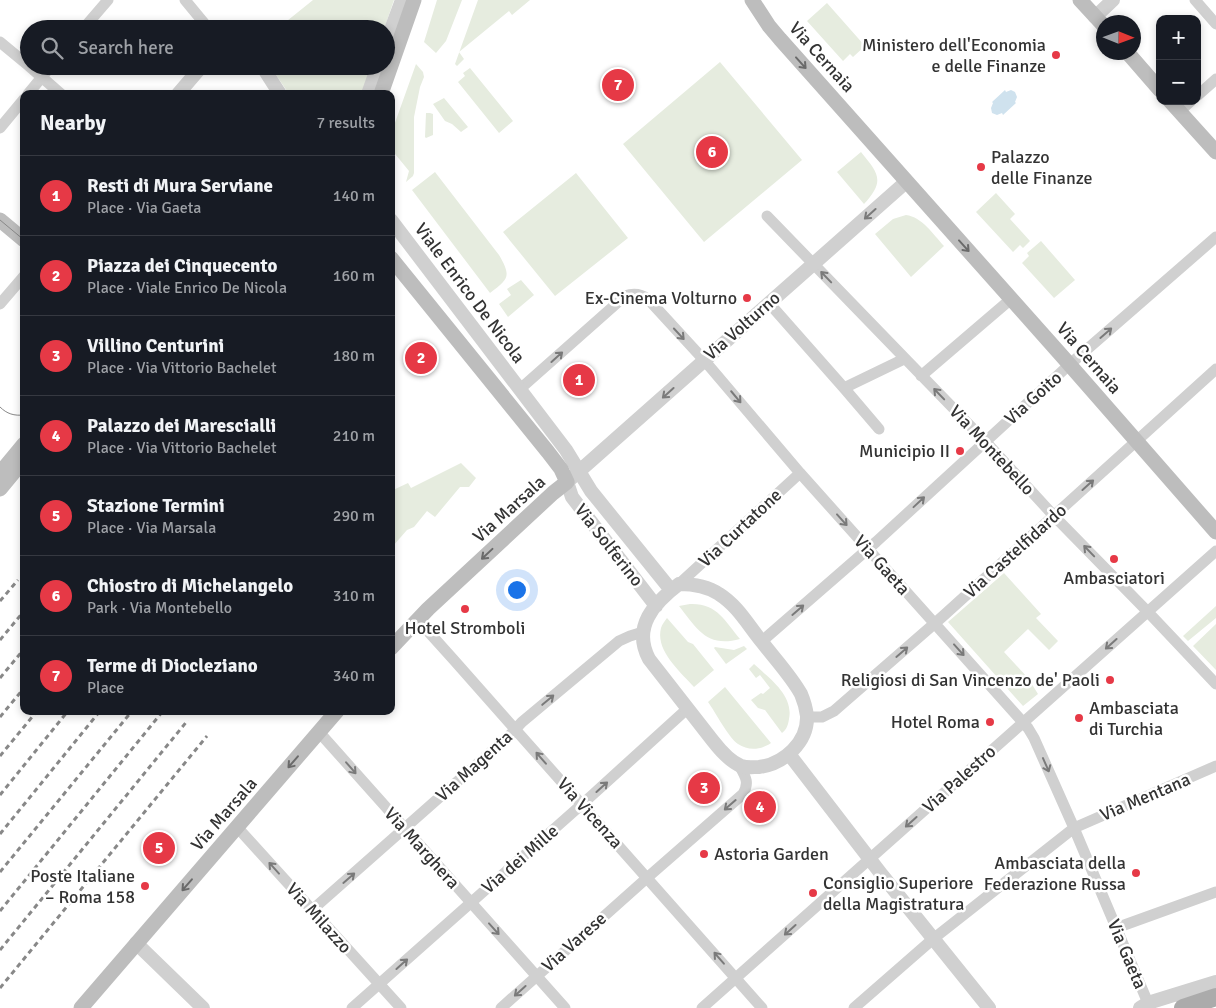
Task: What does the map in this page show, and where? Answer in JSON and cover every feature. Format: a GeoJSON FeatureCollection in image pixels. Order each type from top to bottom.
{"type":"FeatureCollection","features":[{"type":"Feature","properties":{"kind":"main road"},"geometry":{"type":"LineString","coordinates":[[395,54],[414,0]]}},
{"type":"Feature","properties":{"kind":"main road","name":"Via Cernaia"},"geometry":{"type":"LineString","coordinates":[[752,0],[769,26],[1216,532]]}},
{"type":"Feature","properties":{"kind":"main road"},"geometry":{"type":"LineString","coordinates":[[1080,0],[1096,19]]}},
{"type":"Feature","properties":{"kind":"main road"},"geometry":{"type":"LineString","coordinates":[[1134,60],[1156,85]]}},
{"type":"Feature","properties":{"kind":"main road"},"geometry":{"type":"LineString","coordinates":[[382,90],[388,75]]}},
{"type":"Feature","properties":{"kind":"main road"},"geometry":{"type":"LineString","coordinates":[[1175,106],[1216,152]]}},
{"type":"Feature","properties":{"kind":"main road"},"geometry":{"type":"LineString","coordinates":[[0,220],[20,237]]}},
{"type":"Feature","properties":{"kind":"main road"},"geometry":{"type":"LineString","coordinates":[[395,263],[557,464],[567,482]]}},
{"type":"Feature","properties":{"kind":"main road"},"geometry":{"type":"LineString","coordinates":[[0,473],[20,449]]}},
{"type":"Feature","properties":{"kind":"main road"},"geometry":{"type":"LineString","coordinates":[[0,489],[20,465]]}},
{"type":"Feature","properties":{"kind":"main road","name":"Via Marsala"},"geometry":{"type":"LineString","coordinates":[[395,644],[417,619],[567,482]]}},
{"type":"Feature","properties":{"kind":"main road","name":"Via Marsala"},"geometry":{"type":"LineString","coordinates":[[81,1008],[334,715]]}},
{"type":"Feature","properties":{"kind":"main road"},"geometry":{"type":"LineString","coordinates":[[1183,1008],[1216,997]]}},
{"type":"Feature","properties":{"kind":"street"},"geometry":{"type":"LineString","coordinates":[[91,20],[108,0]]}},
{"type":"Feature","properties":{"kind":"street"},"geometry":{"type":"LineString","coordinates":[[185,0],[202,20]]}},
{"type":"Feature","properties":{"kind":"street"},"geometry":{"type":"LineString","coordinates":[[395,20],[402,0]]}},
{"type":"Feature","properties":{"kind":"street"},"geometry":{"type":"LineString","coordinates":[[760,0],[762,12],[769,26]]}},
{"type":"Feature","properties":{"kind":"street"},"geometry":{"type":"LineString","coordinates":[[1103,15],[1113,0]]}},
{"type":"Feature","properties":{"kind":"street"},"geometry":{"type":"LineString","coordinates":[[1194,0],[1216,24]]}},
{"type":"Feature","properties":{"kind":"street"},"geometry":{"type":"LineString","coordinates":[[0,42],[20,59]]}},
{"type":"Feature","properties":{"kind":"street"},"geometry":{"type":"LineString","coordinates":[[40,75],[57,90]]}},
{"type":"Feature","properties":{"kind":"street"},"geometry":{"type":"LineString","coordinates":[[181,90],[194,75]]}},
{"type":"Feature","properties":{"kind":"street"},"geometry":{"type":"LineString","coordinates":[[268,75],[277,90]]}},
{"type":"Feature","properties":{"kind":"street"},"geometry":{"type":"LineString","coordinates":[[369,90],[375,75]]}},
{"type":"Feature","properties":{"kind":"street"},"geometry":{"type":"LineString","coordinates":[[31,90],[42,77]]}},
{"type":"Feature","properties":{"kind":"street"},"geometry":{"type":"LineString","coordinates":[[1201,92],[1216,79]]}},
{"type":"Feature","properties":{"kind":"street"},"geometry":{"type":"LineString","coordinates":[[0,128],[20,104]]}},
{"type":"Feature","properties":{"kind":"street","name":"Via Volturno"},"geometry":{"type":"LineString","coordinates":[[567,482],[906,182]]}},
{"type":"Feature","properties":{"kind":"street","name":"Via Montebello"},"geometry":{"type":"LineString","coordinates":[[767,216],[985,441],[1054,516],[1216,684]]}},
{"type":"Feature","properties":{"kind":"street","name":"Viale Enrico De Nicola"},"geometry":{"type":"LineString","coordinates":[[395,225],[566,450],[579,472]]}},
{"type":"Feature","properties":{"kind":"street","name":"Via Goito"},"geometry":{"type":"LineString","coordinates":[[761,642],[868,549],[985,441],[1216,237]]}},
{"type":"Feature","properties":{"kind":"street"},"geometry":{"type":"LineString","coordinates":[[0,304],[20,281]]}},
{"type":"Feature","properties":{"kind":"street","name":"Via Gaeta"},"geometry":{"type":"LineString","coordinates":[[520,389],[623,298],[630,295],[641,295],[648,299],[704,360],[800,473],[1030,731],[1074,828],[1116,928],[1144,1006]]}},
{"type":"Feature","properties":{"kind":"street"},"geometry":{"type":"LineString","coordinates":[[921,376],[1011,299]]}},
{"type":"Feature","properties":{"kind":"street"},"geometry":{"type":"LineString","coordinates":[[768,303],[879,429]]}},
{"type":"Feature","properties":{"kind":"street"},"geometry":{"type":"LineString","coordinates":[[844,388],[904,359]]}},
{"type":"Feature","properties":{"kind":"street","name":"Via Castelfidardo"},"geometry":{"type":"LineString","coordinates":[[807,717],[822,717],[832,713],[1216,370]]}},
{"type":"Feature","properties":{"kind":"street","name":"Via Solferino"},"geometry":{"type":"LineString","coordinates":[[579,472],[591,491],[675,587]]}},
{"type":"Feature","properties":{"kind":"street","name":"Via Curtatone"},"geometry":{"type":"LineString","coordinates":[[675,587],[800,473]]}},
{"type":"Feature","properties":{"kind":"street","name":"Via Solferino"},"geometry":{"type":"LineString","coordinates":[[567,482],[572,498],[656,606]]}},
{"type":"Feature","properties":{"kind":"street","name":"Via Palestro"},"geometry":{"type":"LineString","coordinates":[[702,1008],[1216,551]]}},
{"type":"Feature","properties":{"kind":"street"},"geometry":{"type":"LineString","coordinates":[[700,586],[719,594],[736,608],[799,691],[807,717],[806,726],[801,738],[789,754],[774,763],[763,766],[748,767],[733,762],[722,752],[649,659],[643,643],[643,632],[647,617],[675,587],[700,586]]}},
{"type":"Feature","properties":{"kind":"street","name":"Via Vicenza"},"geometry":{"type":"LineString","coordinates":[[417,619],[648,877],[762,1008]]}},
{"type":"Feature","properties":{"kind":"street","name":"Via Magenta"},"geometry":{"type":"LineString","coordinates":[[312,910],[600,656],[619,641],[643,632]]}},
{"type":"Feature","properties":{"kind":"street","name":"Via dei Mille"},"geometry":{"type":"LineString","coordinates":[[352,1008],[687,709]]}},
{"type":"Feature","properties":{"kind":"street","name":"Via Marghera"},"geometry":{"type":"LineString","coordinates":[[319,732],[565,1008]]}},
{"type":"Feature","properties":{"kind":"street"},"geometry":{"type":"LineString","coordinates":[[789,754],[989,1008]]}},
{"type":"Feature","properties":{"kind":"street","name":"Via Varese"},"geometry":{"type":"LineString","coordinates":[[501,1008],[743,794],[746,789],[747,779],[739,765]]}},
{"type":"Feature","properties":{"kind":"street","name":"Via Mentana"},"geometry":{"type":"LineString","coordinates":[[854,1008],[933,939],[1074,828],[1216,766]]}},
{"type":"Feature","properties":{"kind":"street","name":"Via Milazzo"},"geometry":{"type":"LineString","coordinates":[[237,827],[401,1008]]}},
{"type":"Feature","properties":{"kind":"street"},"geometry":{"type":"LineString","coordinates":[[1116,928],[1216,892]]}},
{"type":"Feature","properties":{"kind":"street"},"geometry":{"type":"LineString","coordinates":[[136,943],[203,1008]]}},
{"type":"Feature","properties":{"kind":"street"},"geometry":{"type":"LineString","coordinates":[[1144,1006],[1216,982]]}},
{"type":"Feature","properties":{"kind":"shaded area"},"geometry":{"type":"Polygon","coordinates":[[[313,0],[394,0],[387,20],[288,20],[313,0]]]}},
{"type":"Feature","properties":{"kind":"shaded area"},"geometry":{"type":"Polygon","coordinates":[[[437,0],[462,0],[446,41],[436,53],[424,42],[437,0]]]}},
{"type":"Feature","properties":{"kind":"shaded area"},"geometry":{"type":"Polygon","coordinates":[[[478,0],[530,0],[512,15],[509,11],[459,52],[478,0]]]}},
{"type":"Feature","properties":{"kind":"shaded area"},"geometry":{"type":"Polygon","coordinates":[[[827,3],[865,46],[853,57],[850,54],[843,61],[807,21],[827,3]]]}},
{"type":"Feature","properties":{"kind":"shaded area"},"geometry":{"type":"Polygon","coordinates":[[[459,52],[464,59],[457,66],[455,64],[459,52]]]}},
{"type":"Feature","properties":{"kind":"shaded area"},"geometry":{"type":"Polygon","coordinates":[[[720,62],[802,160],[704,242],[623,144],[720,62]]]}},
{"type":"Feature","properties":{"kind":"shaded area"},"geometry":{"type":"Polygon","coordinates":[[[416,64],[423,72],[424,77],[414,117],[414,173],[406,182],[409,171],[395,154],[395,123],[416,64]]]}},
{"type":"Feature","properties":{"kind":"shaded area"},"geometry":{"type":"Polygon","coordinates":[[[470,68],[513,121],[499,133],[458,82],[465,76],[463,73],[470,68]]]}},
{"type":"Feature","properties":{"kind":"shaded area"},"geometry":{"type":"Polygon","coordinates":[[[276,75],[368,75],[363,90],[286,90],[276,75]]]}},
{"type":"Feature","properties":{"kind":"shaded area"},"geometry":{"type":"Polygon","coordinates":[[[444,98],[468,127],[461,132],[445,121],[433,104],[444,98]]]}},
{"type":"Feature","properties":{"kind":"shaded area"},"geometry":{"type":"Polygon","coordinates":[[[426,113],[433,114],[433,135],[426,138],[425,137],[426,113]]]}},
{"type":"Feature","properties":{"kind":"shaded area"},"geometry":{"type":"Polygon","coordinates":[[[861,152],[872,166],[877,178],[875,189],[864,204],[837,172],[861,152]]]}},
{"type":"Feature","properties":{"kind":"shaded area"},"geometry":{"type":"Polygon","coordinates":[[[435,172],[499,255],[506,268],[507,273],[504,281],[490,293],[412,190],[435,172]]]}},
{"type":"Feature","properties":{"kind":"shaded area"},"geometry":{"type":"Polygon","coordinates":[[[576,173],[628,238],[555,296],[503,232],[576,173]]]}},
{"type":"Feature","properties":{"kind":"shaded area"},"geometry":{"type":"Polygon","coordinates":[[[996,193],[1015,214],[1010,219],[1030,241],[1023,248],[1020,245],[1013,252],[976,212],[996,193]]]}},
{"type":"Feature","properties":{"kind":"shaded area"},"geometry":{"type":"Polygon","coordinates":[[[906,215],[912,216],[922,223],[944,246],[911,277],[875,234],[893,219],[906,215]]]}},
{"type":"Feature","properties":{"kind":"shaded area"},"geometry":{"type":"Polygon","coordinates":[[[1041,241],[1075,280],[1054,298],[1022,263],[1029,256],[1027,253],[1041,241]]]}},
{"type":"Feature","properties":{"kind":"shaded area"},"geometry":{"type":"Polygon","coordinates":[[[521,280],[534,295],[508,317],[499,304],[511,295],[507,289],[521,280]]]}},
{"type":"Feature","properties":{"kind":"shaded area"},"geometry":{"type":"Polygon","coordinates":[[[461,463],[476,478],[469,487],[460,487],[435,517],[427,511],[414,527],[407,530],[395,544],[395,489],[408,483],[411,488],[461,463]]]}},
{"type":"Feature","properties":{"kind":"shaded area"},"geometry":{"type":"Polygon","coordinates":[[[1004,573],[1041,614],[1036,618],[1058,641],[1049,650],[1028,629],[1004,652],[1028,678],[1038,694],[1023,706],[948,622],[1004,573]]]}},
{"type":"Feature","properties":{"kind":"shaded area"},"geometry":{"type":"Polygon","coordinates":[[[699,604],[720,614],[740,639],[719,641],[711,639],[691,622],[679,606],[699,604]]]}},
{"type":"Feature","properties":{"kind":"shaded area"},"geometry":{"type":"Polygon","coordinates":[[[1216,606],[1216,618],[1188,641],[1183,636],[1216,606]]]}},
{"type":"Feature","properties":{"kind":"shaded area"},"geometry":{"type":"Polygon","coordinates":[[[667,618],[688,642],[693,644],[714,670],[694,687],[665,653],[660,637],[661,628],[667,618]]]}},
{"type":"Feature","properties":{"kind":"shaded area"},"geometry":{"type":"Polygon","coordinates":[[[1216,624],[1216,670],[1193,646],[1216,624]]]}},
{"type":"Feature","properties":{"kind":"shaded area"},"geometry":{"type":"Polygon","coordinates":[[[744,646],[747,649],[726,664],[714,648],[734,650],[744,646]]]}},
{"type":"Feature","properties":{"kind":"shaded area"},"geometry":{"type":"Polygon","coordinates":[[[754,664],[773,681],[788,702],[790,710],[789,721],[782,733],[765,710],[758,708],[751,700],[770,688],[760,675],[756,678],[749,669],[754,664]]]}},
{"type":"Feature","properties":{"kind":"shaded area"},"geometry":{"type":"Polygon","coordinates":[[[725,687],[771,743],[759,748],[750,749],[734,741],[708,702],[725,687]]]}},
{"type":"Feature","properties":{"kind":"water"},"geometry":{"type":"Polygon","coordinates":[[[1005,90],[1006,92],[1011,90],[1015,92],[1017,97],[1016,103],[1003,115],[1002,113],[997,115],[992,113],[992,102],[1005,90]]]}},
{"type":"Feature","properties":{"kind":"water"},"geometry":{"type":"Polygon","coordinates":[[[716,145],[719,154],[716,158],[708,159],[705,155],[705,148],[716,145]]]}},
{"type":"Feature","properties":{"kind":"tram line"},"geometry":{"type":"LineString","coordinates":[[0,220],[20,237]]}},
{"type":"Feature","properties":{"kind":"tram line"},"geometry":{"type":"LineString","coordinates":[[0,407],[11,414],[20,415]]}},
{"type":"Feature","properties":{"kind":"railway"},"geometry":{"type":"LineString","coordinates":[[0,601],[18,580]]}},
{"type":"Feature","properties":{"kind":"railway"},"geometry":{"type":"LineString","coordinates":[[0,640],[20,616]]}},
{"type":"Feature","properties":{"kind":"railway"},"geometry":{"type":"LineString","coordinates":[[0,678],[20,654]]}},
{"type":"Feature","properties":{"kind":"railway"},"geometry":{"type":"LineString","coordinates":[[0,717],[20,693]]}},
{"type":"Feature","properties":{"kind":"railway"},"geometry":{"type":"LineString","coordinates":[[0,756],[34,715]]}},
{"type":"Feature","properties":{"kind":"railway"},"geometry":{"type":"LineString","coordinates":[[0,795],[65,715]]}},
{"type":"Feature","properties":{"kind":"railway"},"geometry":{"type":"LineString","coordinates":[[0,834],[97,715]]}},
{"type":"Feature","properties":{"kind":"railway"},"geometry":{"type":"LineString","coordinates":[[0,872],[129,715]]}},
{"type":"Feature","properties":{"kind":"railway"},"geometry":{"type":"LineString","coordinates":[[0,911],[160,715]]}},
{"type":"Feature","properties":{"kind":"railway"},"geometry":{"type":"LineString","coordinates":[[0,950],[188,720]]}},
{"type":"Feature","properties":{"kind":"railway"},"geometry":{"type":"LineString","coordinates":[[0,988],[207,736]]}},
{"type":"Feature","properties":{"kind":"place","name":"Ministero dell'Economia e delle Finanze"},"geometry":{"type":"Point","coordinates":[1056,55]}},
{"type":"Feature","properties":{"kind":"place","name":"Terme di Diocleziano"},"geometry":{"type":"Point","coordinates":[618,85]}},
{"type":"Feature","properties":{"kind":"place","name":"Chiostro di Michelangelo"},"geometry":{"type":"Point","coordinates":[712,152]}},
{"type":"Feature","properties":{"kind":"place","name":"Palazzo delle Finanze"},"geometry":{"type":"Point","coordinates":[981,167]}},
{"type":"Feature","properties":{"kind":"place","name":"Ex-Cinema Volturno"},"geometry":{"type":"Point","coordinates":[747,298]}},
{"type":"Feature","properties":{"kind":"place","name":"Piazza dei Cinquecento"},"geometry":{"type":"Point","coordinates":[421,358]}},
{"type":"Feature","properties":{"kind":"place","name":"Resti di Mura Serviane"},"geometry":{"type":"Point","coordinates":[579,380]}},
{"type":"Feature","properties":{"kind":"place","name":"Municipio II"},"geometry":{"type":"Point","coordinates":[960,451]}},
{"type":"Feature","properties":{"kind":"place","name":"Ambasciatori"},"geometry":{"type":"Point","coordinates":[1114,559]}},
{"type":"Feature","properties":{"kind":"place","name":"Hotel Stromboli"},"geometry":{"type":"Point","coordinates":[465,609]}},
{"type":"Feature","properties":{"kind":"place","name":"Religiosi di San Vincenzo de' Paoli"},"geometry":{"type":"Point","coordinates":[1110,680]}},
{"type":"Feature","properties":{"kind":"place","name":"Ambasciata di Turchia"},"geometry":{"type":"Point","coordinates":[1079,718]}},
{"type":"Feature","properties":{"kind":"place","name":"Hotel Roma"},"geometry":{"type":"Point","coordinates":[990,722]}},
{"type":"Feature","properties":{"kind":"place","name":"Villino Centurini"},"geometry":{"type":"Point","coordinates":[704,788]}},
{"type":"Feature","properties":{"kind":"place","name":"Palazzo dei Marescialli"},"geometry":{"type":"Point","coordinates":[760,807]}},
{"type":"Feature","properties":{"kind":"place","name":"Stazione Termini"},"geometry":{"type":"Point","coordinates":[159,848]}},
{"type":"Feature","properties":{"kind":"place","name":"Astoria Garden"},"geometry":{"type":"Point","coordinates":[704,854]}},
{"type":"Feature","properties":{"kind":"place","name":"Ambasciata della Federazione Russa"},"geometry":{"type":"Point","coordinates":[1136,873]}},
{"type":"Feature","properties":{"kind":"place","name":"Poste Italiane – Roma 158"},"geometry":{"type":"Point","coordinates":[145,886]}},
{"type":"Feature","properties":{"kind":"place","name":"Consiglio Superiore della Magistratura"},"geometry":{"type":"Point","coordinates":[813,893]}}]}
